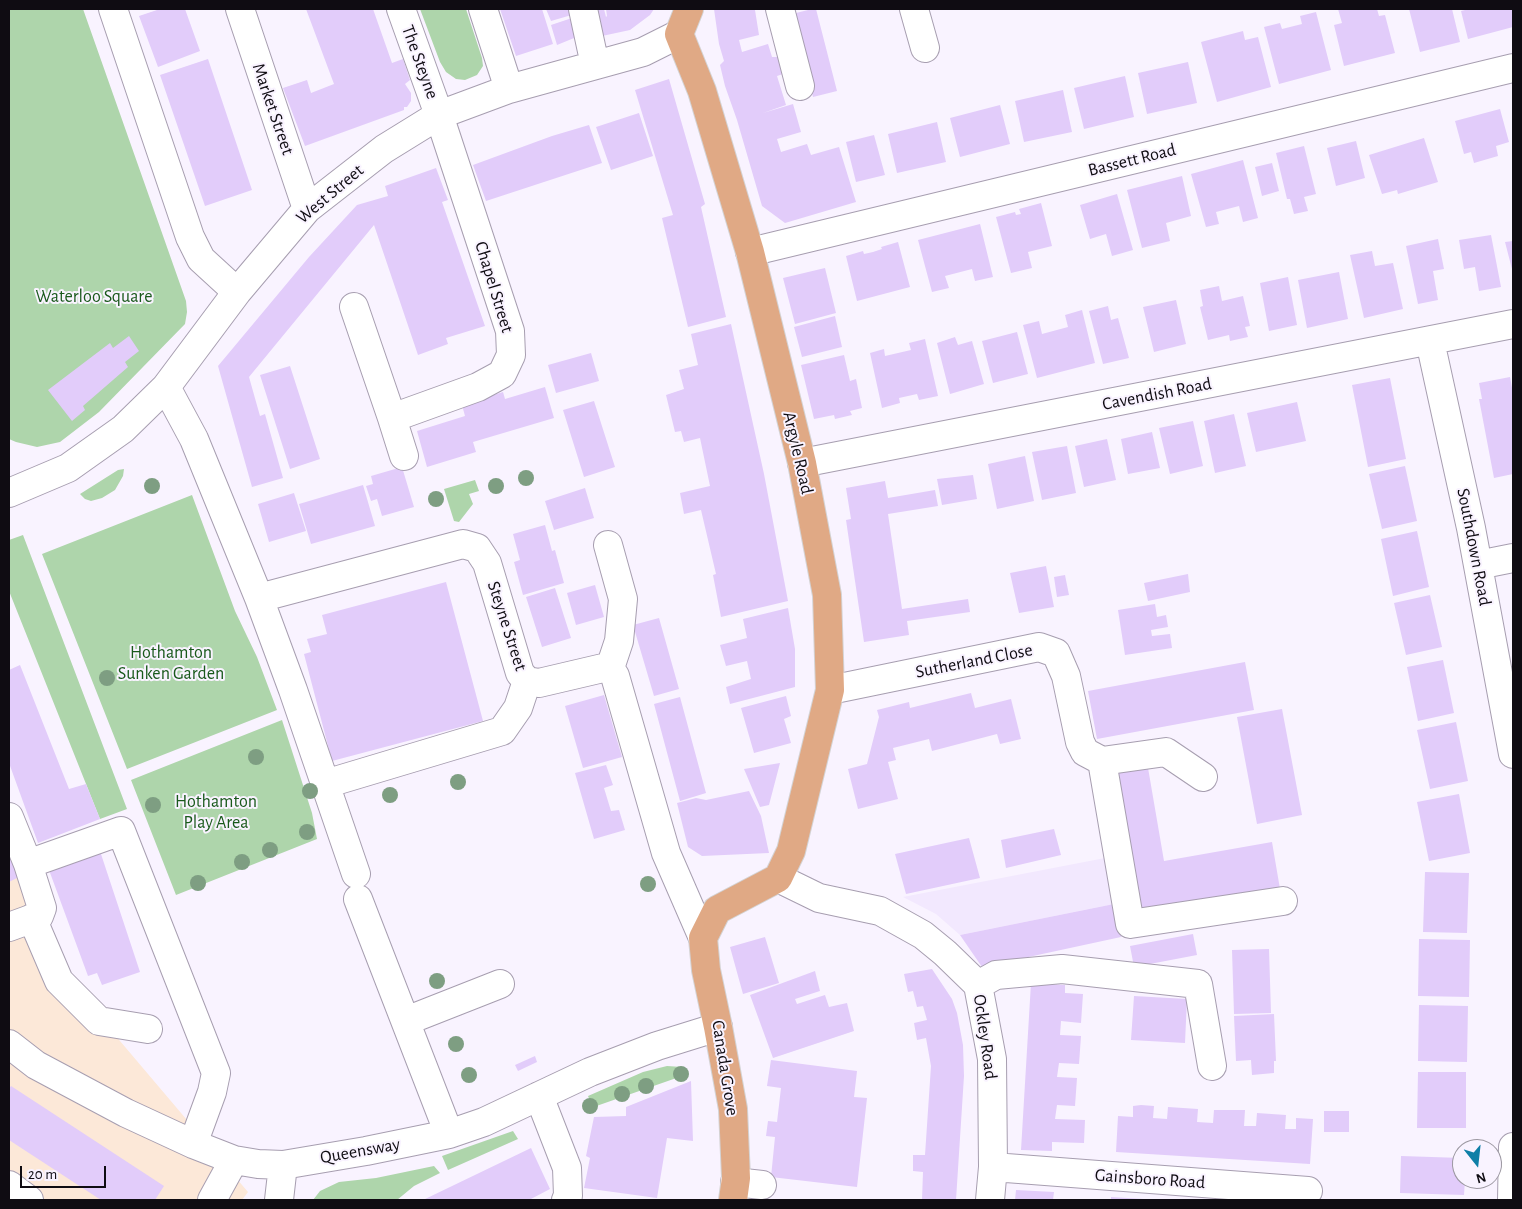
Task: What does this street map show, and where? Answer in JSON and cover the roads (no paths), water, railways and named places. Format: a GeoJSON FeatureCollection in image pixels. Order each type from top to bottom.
{"type":"FeatureCollection","features":[{"type":"Feature","properties":{"kind":"main road"},"geometry":{"type":"LineString","coordinates":[[679,34],[689,9]]}},
{"type":"Feature","properties":{"kind":"main road","name":"Argyle Road"},"geometry":{"type":"LineString","coordinates":[[679,34],[702,91],[750,252],[802,463],[827,595],[830,690],[791,851],[778,878]]}},
{"type":"Feature","properties":{"kind":"main road"},"geometry":{"type":"LineString","coordinates":[[703,938],[717,910],[778,878]]}},
{"type":"Feature","properties":{"kind":"main road","name":"Canada Grove"},"geometry":{"type":"LineString","coordinates":[[703,938],[706,970],[733,1109],[734,1191]]}},
{"type":"Feature","properties":{"kind":"street"},"geometry":{"type":"LineString","coordinates":[[112,9],[190,237],[201,259],[237,292]]}},
{"type":"Feature","properties":{"kind":"street","name":"Market Street"},"geometry":{"type":"LineString","coordinates":[[240,9],[307,209]]}},
{"type":"Feature","properties":{"kind":"street","name":"The Steyne"},"geometry":{"type":"LineString","coordinates":[[401,9],[439,115]]}},
{"type":"Feature","properties":{"kind":"street"},"geometry":{"type":"LineString","coordinates":[[482,9],[509,89]]}},
{"type":"Feature","properties":{"kind":"street"},"geometry":{"type":"LineString","coordinates":[[583,9],[595,65]]}},
{"type":"Feature","properties":{"kind":"street"},"geometry":{"type":"LineString","coordinates":[[780,9],[800,86]]}},
{"type":"Feature","properties":{"kind":"street"},"geometry":{"type":"LineString","coordinates":[[914,9],[925,48]]}},
{"type":"Feature","properties":{"kind":"street","name":"West Street"},"geometry":{"type":"LineString","coordinates":[[9,493],[68,468],[123,428],[166,387],[237,292],[307,209],[384,149],[439,115],[509,89],[643,52],[679,34]]}},
{"type":"Feature","properties":{"kind":"street","name":"Bassett Road"},"geometry":{"type":"LineString","coordinates":[[750,252],[1513,68]]}},
{"type":"Feature","properties":{"kind":"street","name":"Chapel Street"},"geometry":{"type":"LineString","coordinates":[[392,418],[478,386],[502,374],[511,355],[510,331],[439,115]]}},
{"type":"Feature","properties":{"kind":"street"},"geometry":{"type":"LineString","coordinates":[[354,308],[404,456]]}},
{"type":"Feature","properties":{"kind":"street","name":"Cavendish Road"},"geometry":{"type":"LineString","coordinates":[[802,463],[1513,324]]}},
{"type":"Feature","properties":{"kind":"street","name":"Southdown Road"},"geometry":{"type":"LineString","coordinates":[[1430,341],[1478,565],[1513,754]]}},
{"type":"Feature","properties":{"kind":"street"},"geometry":{"type":"LineString","coordinates":[[166,387],[194,439],[259,598],[341,830],[357,887],[449,1134]]}},
{"type":"Feature","properties":{"kind":"street","name":"Steyne Street"},"geometry":{"type":"LineString","coordinates":[[259,598],[463,544],[477,548],[488,563],[520,673],[527,681],[539,683],[610,668]]}},
{"type":"Feature","properties":{"kind":"street"},"geometry":{"type":"LineString","coordinates":[[608,545],[623,599],[619,641],[610,668],[615,676],[666,853],[703,938]]}},
{"type":"Feature","properties":{"kind":"street"},"geometry":{"type":"LineString","coordinates":[[1478,565],[1513,558]]}},
{"type":"Feature","properties":{"kind":"street","name":"Sutherland Close"},"geometry":{"type":"LineString","coordinates":[[830,690],[1039,647],[1056,653],[1066,676],[1080,742],[1085,752],[1102,761]]}},
{"type":"Feature","properties":{"kind":"street"},"geometry":{"type":"LineString","coordinates":[[325,784],[502,731],[518,708],[527,681]]}},
{"type":"Feature","properties":{"kind":"street"},"geometry":{"type":"LineString","coordinates":[[1203,777],[1166,752],[1102,761],[1130,924],[1282,901]]}},
{"type":"Feature","properties":{"kind":"street"},"geometry":{"type":"LineString","coordinates":[[9,817],[28,864],[42,908],[39,916],[20,923],[59,981],[100,1021],[148,1029]]}},
{"type":"Feature","properties":{"kind":"street"},"geometry":{"type":"LineString","coordinates":[[28,864],[121,831],[216,1073],[212,1092],[193,1144]]}},
{"type":"Feature","properties":{"kind":"street","name":"Ockley Road"},"geometry":{"type":"LineString","coordinates":[[778,878],[819,898],[880,911],[923,935],[978,985],[992,1059],[993,1167],[990,1200]]}},
{"type":"Feature","properties":{"kind":"street"},"geometry":{"type":"LineString","coordinates":[[978,985],[996,975],[1062,969],[1198,984],[1212,1066]]}},
{"type":"Feature","properties":{"kind":"street"},"geometry":{"type":"LineString","coordinates":[[406,1021],[500,984]]}},
{"type":"Feature","properties":{"kind":"street","name":"Queensway"},"geometry":{"type":"LineString","coordinates":[[9,1044],[36,1065],[126,1113],[193,1144],[234,1160],[258,1164],[283,1165],[449,1134],[484,1122],[607,1066],[657,1046],[718,1027]]}},
{"type":"Feature","properties":{"kind":"street"},"geometry":{"type":"LineString","coordinates":[[539,1096],[567,1168],[568,1196],[566,1200]]}},
{"type":"Feature","properties":{"kind":"street"},"geometry":{"type":"LineString","coordinates":[[1512,1200],[1513,1148]]}},
{"type":"Feature","properties":{"kind":"street"},"geometry":{"type":"LineString","coordinates":[[212,1200],[234,1160]]}},
{"type":"Feature","properties":{"kind":"street"},"geometry":{"type":"LineString","coordinates":[[279,1200],[283,1165]]}},
{"type":"Feature","properties":{"kind":"street","name":"Gainsboro Road"},"geometry":{"type":"LineString","coordinates":[[993,1167],[1308,1191]]}},
{"type":"Feature","properties":{"kind":"street"},"geometry":{"type":"LineString","coordinates":[[9,1185],[29,1200]]}},
{"type":"Feature","properties":{"kind":"street"},"geometry":{"type":"LineString","coordinates":[[734,1191],[762,1185]]}},
{"type":"Feature","properties":{"kind":"park label","name":"Waterloo Square"},"geometry":{"type":"Point","coordinates":[94,297]}},
{"type":"Feature","properties":{"kind":"park label","name":"Hothamton Sunken Garden"},"geometry":{"type":"Point","coordinates":[171,663]}},
{"type":"Feature","properties":{"kind":"park label","name":"Hothamton Play Area"},"geometry":{"type":"Point","coordinates":[216,812]}}]}
